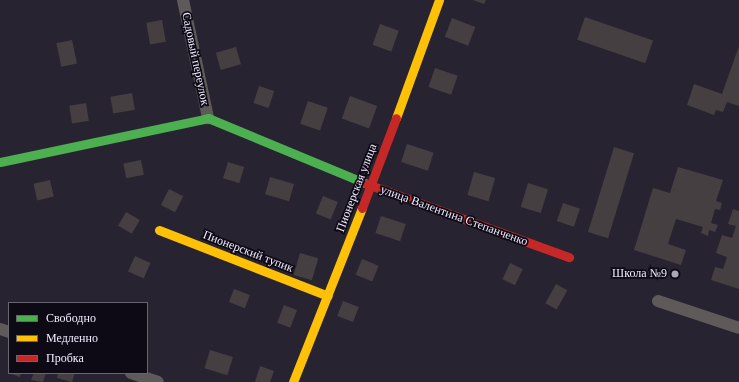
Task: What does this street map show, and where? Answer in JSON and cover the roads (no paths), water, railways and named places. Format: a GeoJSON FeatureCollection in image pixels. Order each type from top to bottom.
{"type":"FeatureCollection","features":[{"type":"Feature","properties":{"kind":"street","name":"Садовый переулок"},"geometry":{"type":"LineString","coordinates":[[183,0],[208,118]]}},
{"type":"Feature","properties":{"kind":"street","name":"Пионерская улица"},"geometry":{"type":"LineString","coordinates":[[293,382],[371,186],[439,0]]}},
{"type":"Feature","properties":{"kind":"street"},"geometry":{"type":"LineString","coordinates":[[0,162],[208,118]]}},
{"type":"Feature","properties":{"kind":"street","name":"улица Валентина Степанченко"},"geometry":{"type":"LineString","coordinates":[[208,118],[371,186],[569,256]]}},
{"type":"Feature","properties":{"kind":"street","name":"Пионерский тупик"},"geometry":{"type":"LineString","coordinates":[[159,230],[328,296]]}},
{"type":"Feature","properties":{"kind":"street"},"geometry":{"type":"LineString","coordinates":[[658,301],[739,328]]}},
{"type":"Feature","properties":{"kind":"street"},"geometry":{"type":"LineString","coordinates":[[134,374],[158,382]]}},
{"type":"Feature","properties":{"kind":"place","name":"Школа №9"},"geometry":{"type":"Point","coordinates":[675,274]}}]}
